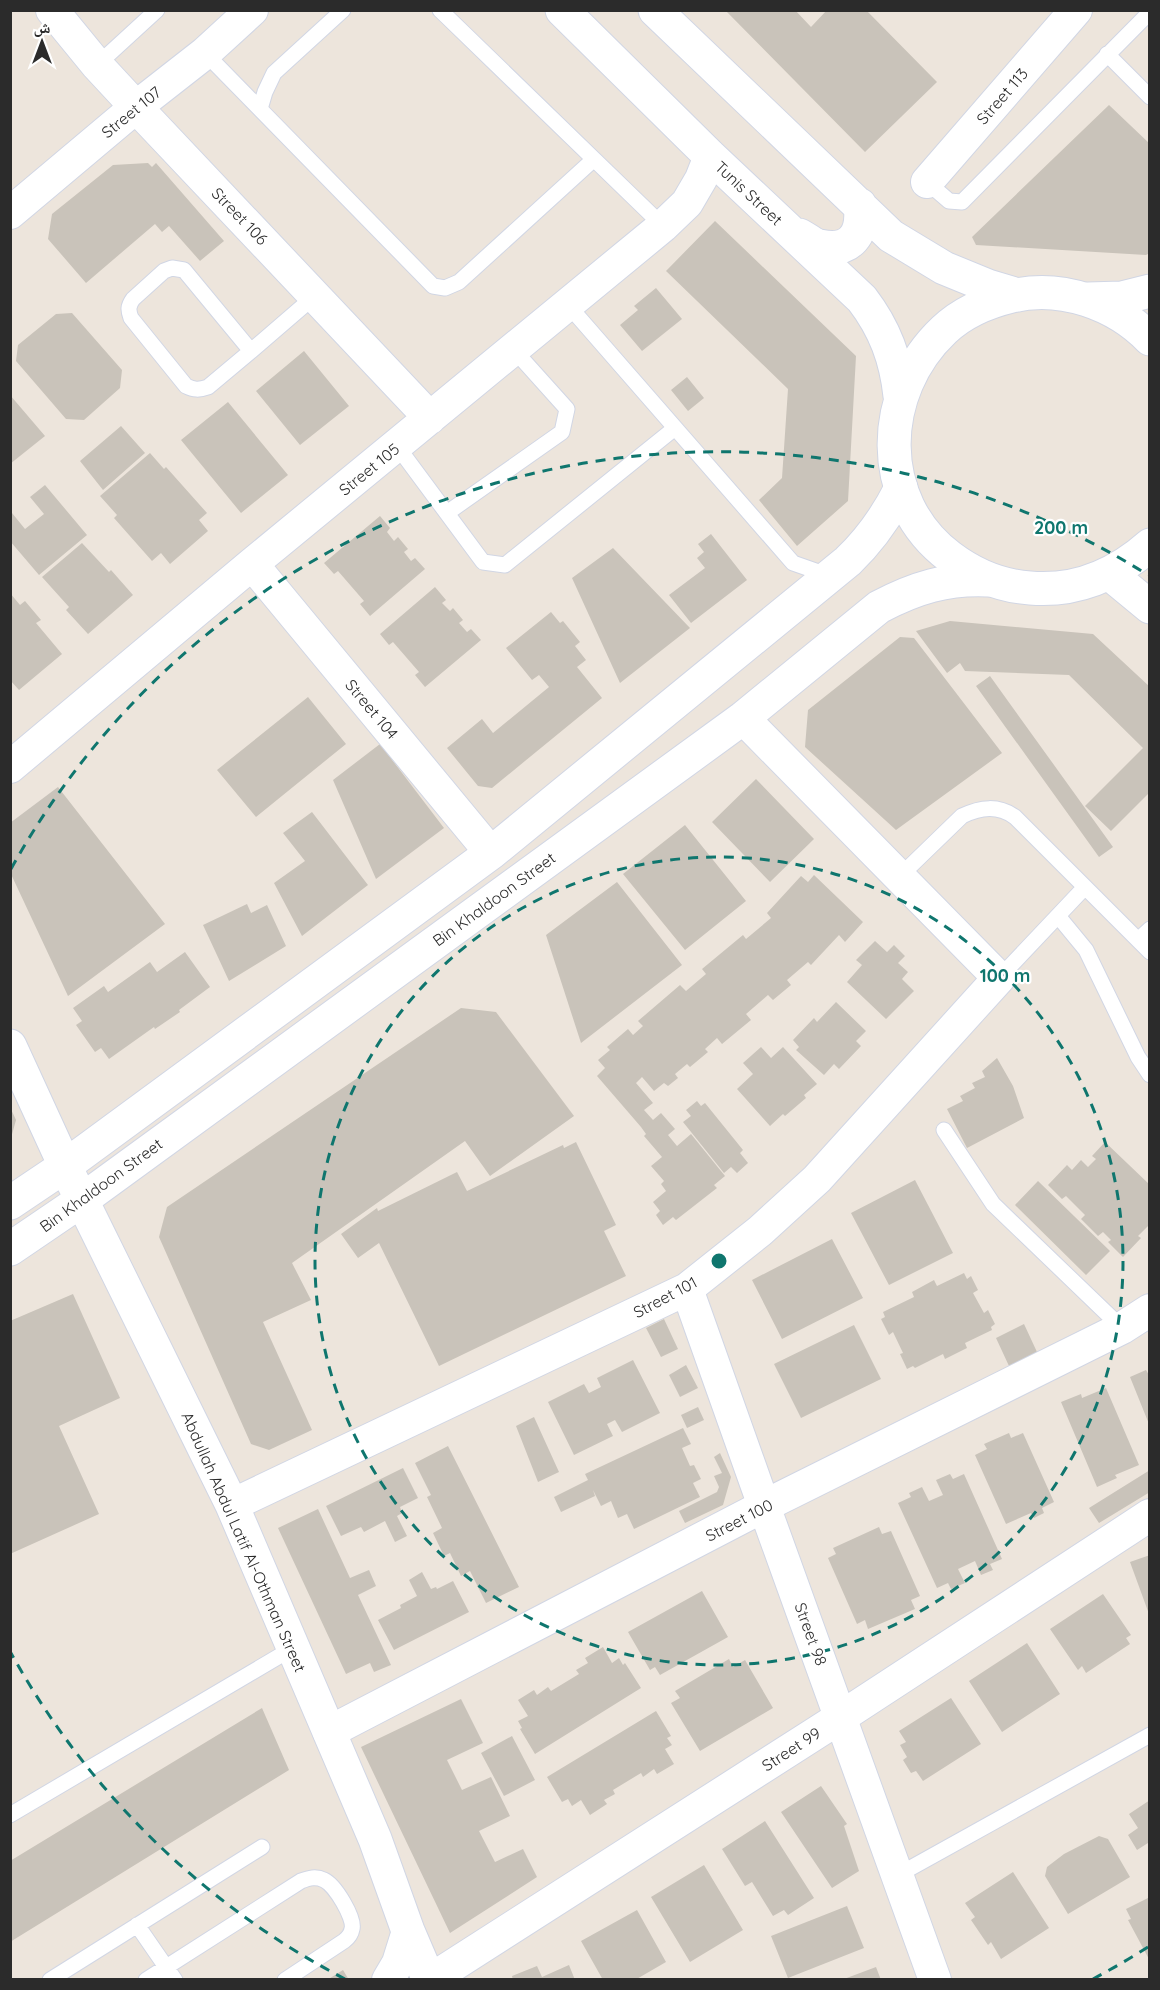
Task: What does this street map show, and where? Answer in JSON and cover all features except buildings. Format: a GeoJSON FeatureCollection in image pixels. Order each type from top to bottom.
{"type":"FeatureCollection","features":[{"type":"Feature","properties":{"kind":"street","name":"Street 106"},"geometry":{"type":"LineString","coordinates":[[52,10],[97,65],[430,418]]}},
{"type":"Feature","properties":{"kind":"street","name":"Street 107"},"geometry":{"type":"LineString","coordinates":[[10,213],[205,52],[252,10]]}},
{"type":"Feature","properties":{"kind":"street","name":"Tunis Street"},"geometry":{"type":"LineString","coordinates":[[562,10],[710,156],[862,299],[875,316],[894,357],[900,396]]}},
{"type":"Feature","properties":{"kind":"street"},"geometry":{"type":"LineString","coordinates":[[655,10],[891,236],[919,255],[968,278],[1018,294]]}},
{"type":"Feature","properties":{"kind":"street","name":"Street 113"},"geometry":{"type":"LineString","coordinates":[[927,182],[1076,10]]}},
{"type":"Feature","properties":{"kind":"street","name":"Street 105"},"geometry":{"type":"LineString","coordinates":[[10,767],[252,564],[663,226],[687,203],[701,179],[710,156]]}},
{"type":"Feature","properties":{"kind":"street"},"geometry":{"type":"LineString","coordinates":[[785,226],[818,246],[839,248],[853,241],[861,227],[860,205]]}},
{"type":"Feature","properties":{"kind":"street"},"geometry":{"type":"LineString","coordinates":[[1149,291],[1122,298],[1088,299],[1053,293],[1018,294],[992,301],[967,313],[945,329],[926,348],[911,371],[900,396],[894,423],[893,450],[901,488],[921,528],[940,549],[963,567],[988,580],[1015,587],[1048,590],[1079,585],[1110,574],[1149,545]]}},
{"type":"Feature","properties":{"kind":"street"},"geometry":{"type":"LineString","coordinates":[[1088,299],[1115,312],[1139,328],[1149,339]]}},
{"type":"Feature","properties":{"kind":"street"},"geometry":{"type":"LineString","coordinates":[[10,1203],[65,1166],[491,853],[848,561],[872,537],[901,488]]}},
{"type":"Feature","properties":{"kind":"street","name":"Street 104"},"geometry":{"type":"LineString","coordinates":[[252,564],[491,853]]}},
{"type":"Feature","properties":{"kind":"street"},"geometry":{"type":"LineString","coordinates":[[1110,574],[1149,607]]}},
{"type":"Feature","properties":{"kind":"street","name":"Bin Khaldoon Street"},"geometry":{"type":"LineString","coordinates":[[10,1249],[82,1200],[743,718],[879,607],[905,593],[936,583],[967,579],[988,580]]}},
{"type":"Feature","properties":{"kind":"street"},"geometry":{"type":"LineString","coordinates":[[743,718],[999,978]]}},
{"type":"Feature","properties":{"kind":"street","name":"Street 101"},"geometry":{"type":"LineString","coordinates":[[232,1505],[687,1288],[760,1231],[817,1179],[999,978]]}},
{"type":"Feature","properties":{"kind":"street","name":"Abdullah Abdul Latif Al-Othman Street"},"geometry":{"type":"LineString","coordinates":[[10,1046],[65,1166],[232,1505],[375,1839],[408,1931],[430,1980]]}},
{"type":"Feature","properties":{"kind":"street","name":"Street 98"},"geometry":{"type":"LineString","coordinates":[[687,1288],[935,1980]]}},
{"type":"Feature","properties":{"kind":"street","name":"Street 100"},"geometry":{"type":"LineString","coordinates":[[329,1732],[764,1506],[1122,1328],[1149,1310]]}},
{"type":"Feature","properties":{"kind":"street","name":"Street 99"},"geometry":{"type":"LineString","coordinates":[[430,1980],[1149,1515]]}},
{"type":"Feature","properties":{"kind":"street"},"geometry":{"type":"LineString","coordinates":[[388,1980],[398,1963],[408,1931]]}},
{"type":"Feature","properties":{"kind":"lane"},"geometry":{"type":"LineString","coordinates":[[97,65],[157,10]]}},
{"type":"Feature","properties":{"kind":"lane"},"geometry":{"type":"LineString","coordinates":[[260,109],[274,73],[343,10]]}},
{"type":"Feature","properties":{"kind":"lane"},"geometry":{"type":"LineString","coordinates":[[440,10],[663,226]]}},
{"type":"Feature","properties":{"kind":"lane"},"geometry":{"type":"LineString","coordinates":[[927,182],[949,201],[962,202],[1149,12]]}},
{"type":"Feature","properties":{"kind":"lane"},"geometry":{"type":"LineString","coordinates":[[205,52],[433,286],[445,288],[459,282],[593,160]]}},
{"type":"Feature","properties":{"kind":"lane"},"geometry":{"type":"LineString","coordinates":[[1107,54],[1149,97]]}},
{"type":"Feature","properties":{"kind":"lane"},"geometry":{"type":"LineString","coordinates":[[251,351],[184,270],[178,268],[164,271],[129,304],[128,311],[131,318],[186,386],[193,390],[208,387],[251,351],[316,295]]}},
{"type":"Feature","properties":{"kind":"lane"},"geometry":{"type":"LineString","coordinates":[[568,305],[793,563],[830,576]]}},
{"type":"Feature","properties":{"kind":"lane"},"geometry":{"type":"LineString","coordinates":[[447,513],[562,432],[567,409],[514,350]]}},
{"type":"Feature","properties":{"kind":"lane"},"geometry":{"type":"LineString","coordinates":[[397,446],[483,562],[505,565],[675,428]]}},
{"type":"Feature","properties":{"kind":"lane"},"geometry":{"type":"LineString","coordinates":[[899,877],[962,816],[981,808],[1006,810],[1149,952]]}},
{"type":"Feature","properties":{"kind":"lane","name":"Street 101"},"geometry":{"type":"LineString","coordinates":[[999,978],[1085,887]]}},
{"type":"Feature","properties":{"kind":"lane"},"geometry":{"type":"LineString","coordinates":[[1058,916],[1086,950],[1149,1075]]}},
{"type":"Feature","properties":{"kind":"lane"},"geometry":{"type":"LineString","coordinates":[[1138,940],[1149,929]]}},
{"type":"Feature","properties":{"kind":"lane"},"geometry":{"type":"LineString","coordinates":[[944,1130],[993,1204],[1122,1328]]}},
{"type":"Feature","properties":{"kind":"lane"},"geometry":{"type":"LineString","coordinates":[[10,1815],[293,1648]]}},
{"type":"Feature","properties":{"kind":"lane"},"geometry":{"type":"LineString","coordinates":[[898,1875],[1149,1735]]}},
{"type":"Feature","properties":{"kind":"lane"},"geometry":{"type":"LineString","coordinates":[[50,1980],[262,1847]]}},
{"type":"Feature","properties":{"kind":"lane"},"geometry":{"type":"LineString","coordinates":[[146,1980],[301,1881],[315,1877],[323,1879],[334,1889],[350,1915],[352,1929],[350,1936],[285,1980]]}},
{"type":"Feature","properties":{"kind":"lane"},"geometry":{"type":"LineString","coordinates":[[137,1925],[175,1980]]}}]}
